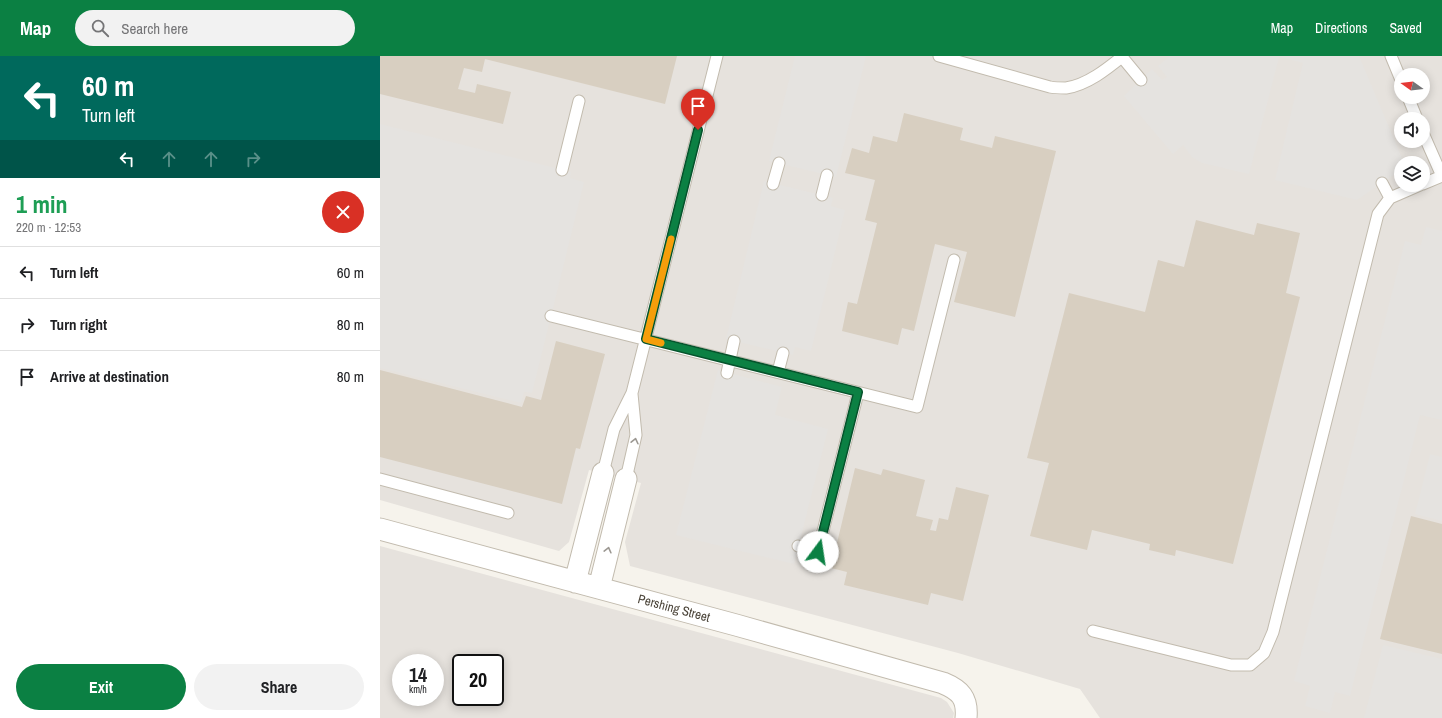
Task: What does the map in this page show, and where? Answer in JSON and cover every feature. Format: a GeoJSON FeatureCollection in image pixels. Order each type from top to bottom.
{"type":"FeatureCollection","features":[{"type":"Feature","properties":{"kind":"street"},"geometry":{"type":"LineString","coordinates":[[575,582],[603,473]]}},
{"type":"Feature","properties":{"kind":"street"},"geometry":{"type":"LineString","coordinates":[[599,588],[626,479]]}},
{"type":"Feature","properties":{"kind":"street","name":"Pershing Street"},"geometry":{"type":"LineString","coordinates":[[380,529],[943,683],[955,688],[963,696],[967,708],[966,718]]}},
{"type":"Feature","properties":{"kind":"lane"},"geometry":{"type":"LineString","coordinates":[[603,473],[614,429],[632,393],[717,56]]}},
{"type":"Feature","properties":{"kind":"lane"},"geometry":{"type":"LineString","coordinates":[[939,56],[1050,88],[1066,88],[1083,82],[1110,67],[1123,56],[1141,80]]}},
{"type":"Feature","properties":{"kind":"lane"},"geometry":{"type":"LineString","coordinates":[[1391,56],[1396,68]]}},
{"type":"Feature","properties":{"kind":"lane"},"geometry":{"type":"LineString","coordinates":[[562,170],[579,101]]}},
{"type":"Feature","properties":{"kind":"lane"},"geometry":{"type":"LineString","coordinates":[[1430,148],[1442,176],[1430,181]]}},
{"type":"Feature","properties":{"kind":"lane"},"geometry":{"type":"LineString","coordinates":[[773,184],[778,163]]}},
{"type":"Feature","properties":{"kind":"lane"},"geometry":{"type":"LineString","coordinates":[[822,195],[827,175]]}},
{"type":"Feature","properties":{"kind":"lane"},"geometry":{"type":"LineString","coordinates":[[1382,183],[1390,198]]}},
{"type":"Feature","properties":{"kind":"lane"},"geometry":{"type":"LineString","coordinates":[[1093,631],[1231,666],[1250,665],[1264,653],[1273,632],[1378,214],[1390,198],[1404,192]]}},
{"type":"Feature","properties":{"kind":"lane"},"geometry":{"type":"LineString","coordinates":[[551,316],[917,408],[954,260]]}},
{"type":"Feature","properties":{"kind":"lane"},"geometry":{"type":"LineString","coordinates":[[727,373],[734,341]]}},
{"type":"Feature","properties":{"kind":"lane"},"geometry":{"type":"LineString","coordinates":[[778,372],[783,353]]}},
{"type":"Feature","properties":{"kind":"lane"},"geometry":{"type":"LineString","coordinates":[[798,546],[818,552],[858,392]]}},
{"type":"Feature","properties":{"kind":"lane"},"geometry":{"type":"LineString","coordinates":[[626,479],[636,435],[632,393]]}},
{"type":"Feature","properties":{"kind":"lane"},"geometry":{"type":"LineString","coordinates":[[380,479],[508,513]]}},
{"type":"Feature","properties":{"kind":"shaded area"},"geometry":{"type":"Polygon","coordinates":[[[380,56],[1442,56],[1442,718],[1100,718],[1080,689],[958,653],[630,566],[625,542],[641,483],[589,470],[569,542],[559,551],[380,500],[380,56]]]}},
{"type":"Feature","properties":{"kind":"shaded area"},"geometry":{"type":"Polygon","coordinates":[[[795,56],[866,56],[836,177],[769,161],[795,56]]]}},
{"type":"Feature","properties":{"kind":"shaded area"},"geometry":{"type":"Polygon","coordinates":[[[1170,56],[1359,56],[1394,139],[1394,148],[1398,148],[1401,156],[1394,156],[1394,175],[1357,200],[1275,180],[1303,63],[1279,57],[1249,174],[1202,163],[1192,157],[1183,145],[1173,154],[1124,96],[1152,69],[1162,80],[1167,77],[1158,66],[1170,56]]]}},
{"type":"Feature","properties":{"kind":"shaded area"},"geometry":{"type":"Polygon","coordinates":[[[380,124],[571,172],[570,178],[584,182],[532,393],[524,392],[521,403],[380,368],[380,124]]]}},
{"type":"Feature","properties":{"kind":"shaded area"},"geometry":{"type":"Polygon","coordinates":[[[764,181],[833,198],[831,206],[845,210],[811,351],[795,347],[793,355],[726,339],[764,181]]]}},
{"type":"Feature","properties":{"kind":"shaded area"},"geometry":{"type":"Polygon","coordinates":[[[1426,227],[1442,231],[1442,420],[1420,415],[1350,696],[1335,692],[1330,713],[1305,706],[1310,686],[1294,681],[1405,241],[1421,245],[1426,227]]]}},
{"type":"Feature","properties":{"kind":"shaded area"},"geometry":{"type":"Polygon","coordinates":[[[718,370],[782,387],[775,415],[828,429],[794,564],[676,535],[718,370]]]}},
{"type":"Feature","properties":{"kind":"shaded area"},"geometry":{"type":"Polygon","coordinates":[[[1430,454],[1442,457],[1442,521],[1415,514],[1430,454]]]}},
{"type":"Feature","properties":{"kind":"shaded area"},"geometry":{"type":"Polygon","coordinates":[[[380,546],[941,698],[947,702],[954,713],[953,718],[380,718],[380,546]]]}},
{"type":"Feature","properties":{"kind":"shaded area"},"geometry":{"type":"Polygon","coordinates":[[[1383,645],[1442,659],[1442,718],[1364,718],[1383,645]]]}},
{"type":"Feature","properties":{"kind":"building"},"geometry":{"type":"Polygon","coordinates":[[[380,56],[677,56],[665,104],[485,59],[482,72],[464,68],[458,89],[475,93],[477,84],[511,92],[503,124],[380,94],[380,56]]]}},
{"type":"Feature","properties":{"kind":"building"},"geometry":{"type":"Polygon","coordinates":[[[904,113],[963,128],[960,140],[992,148],[995,136],[1056,151],[1015,317],[954,302],[967,252],[935,244],[914,331],[902,328],[898,345],[842,331],[848,302],[857,304],[877,223],[865,220],[875,180],[845,173],[852,148],[869,153],[873,136],[897,142],[904,113]]]}},
{"type":"Feature","properties":{"kind":"building"},"geometry":{"type":"Polygon","coordinates":[[[1196,220],[1254,235],[1257,223],[1300,233],[1286,293],[1300,297],[1233,564],[1176,550],[1175,556],[1149,550],[1150,544],[1092,530],[1087,550],[1030,536],[1049,463],[1027,458],[1069,293],[1145,312],[1158,260],[1184,267],[1196,220]]]}},
{"type":"Feature","properties":{"kind":"building"},"geometry":{"type":"Polygon","coordinates":[[[556,341],[605,354],[580,449],[576,448],[562,504],[380,457],[380,370],[522,407],[526,396],[541,400],[556,341]]]}},
{"type":"Feature","properties":{"kind":"building"},"geometry":{"type":"Polygon","coordinates":[[[855,468],[881,475],[883,469],[925,480],[916,516],[933,520],[930,530],[936,531],[939,518],[948,520],[956,487],[989,495],[963,601],[931,593],[928,605],[844,585],[847,572],[831,568],[855,468]]]}},
{"type":"Feature","properties":{"kind":"building"},"geometry":{"type":"Polygon","coordinates":[[[1411,516],[1442,524],[1442,654],[1380,639],[1411,516]]]}},
{"type":"Feature","properties":{"kind":"slow traffic"},"geometry":{"type":"LineString","coordinates":[[661,343],[646,339],[671,239]]}},
{"type":"Feature","properties":{"kind":"route"},"geometry":{"type":"LineString","coordinates":[[698,130],[646,339],[858,392],[818,552]]}}]}
